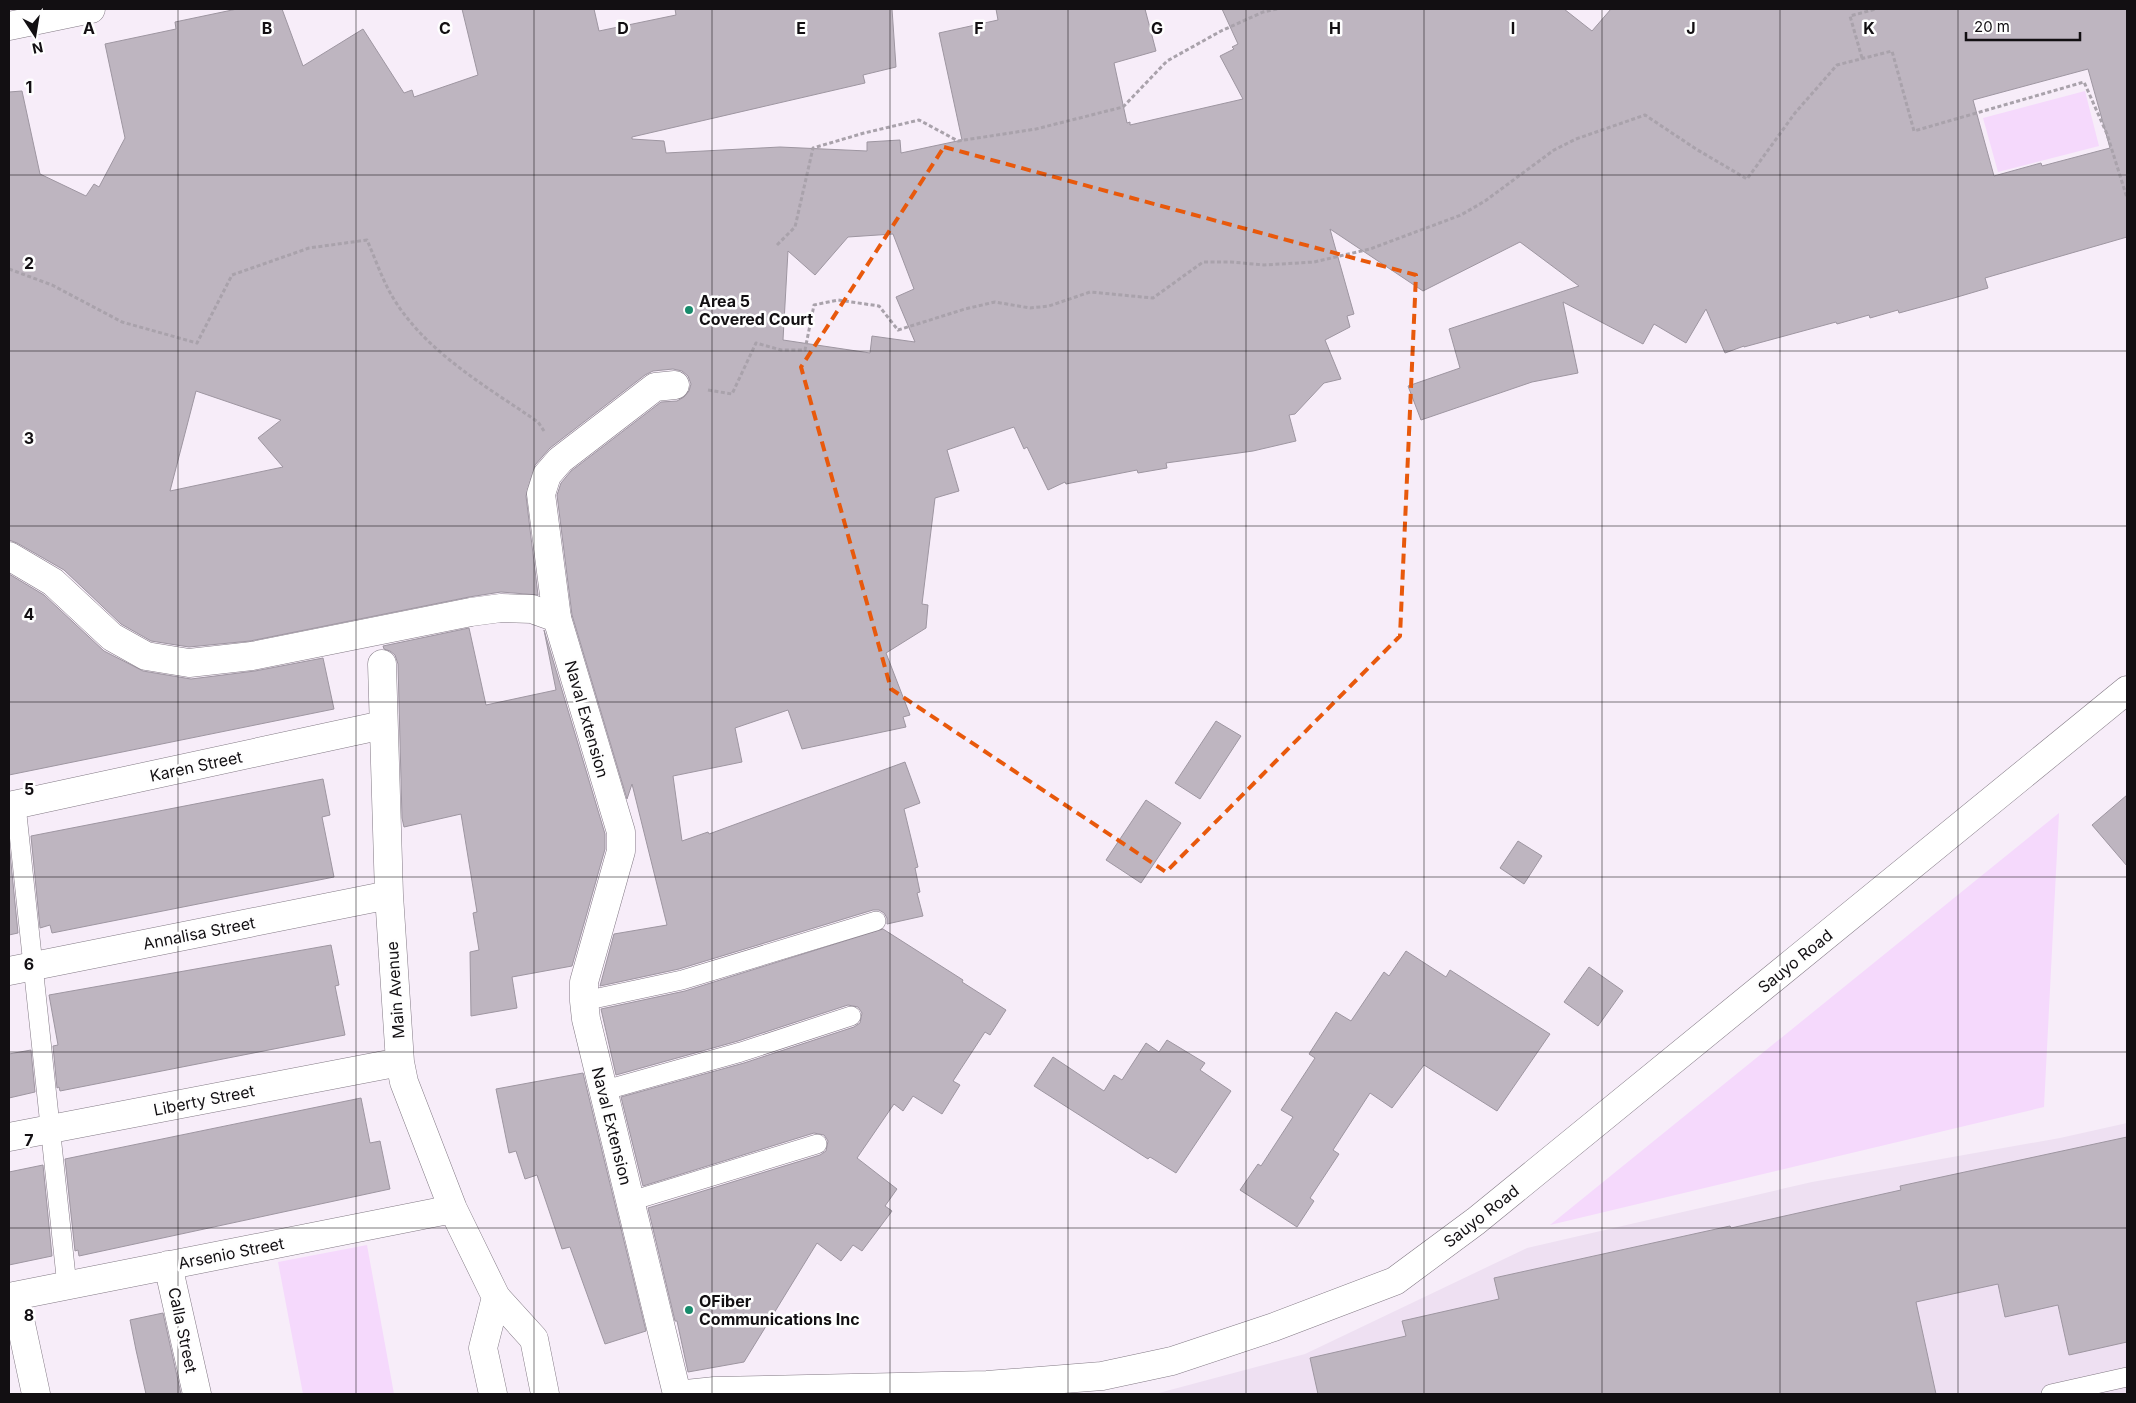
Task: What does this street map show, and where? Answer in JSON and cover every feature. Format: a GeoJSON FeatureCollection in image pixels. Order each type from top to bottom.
{"type":"FeatureCollection","features":[{"type":"Feature","properties":{"kind":"street"},"geometry":{"type":"LineString","coordinates":[[9,26],[91,9]]}},
{"type":"Feature","properties":{"kind":"street","name":"Naval Extension"},"geometry":{"type":"LineString","coordinates":[[675,384],[655,387],[560,460],[547,475],[540,494],[558,618],[621,832],[621,851],[584,982],[584,1000],[602,1091],[677,1394]]}},
{"type":"Feature","properties":{"kind":"street"},"geometry":{"type":"LineString","coordinates":[[9,556],[53,582],[112,637],[146,656],[189,663],[252,656],[471,612],[501,608],[532,609],[558,618]]}},
{"type":"Feature","properties":{"kind":"street","name":"Main Avenue"},"geometry":{"type":"LineString","coordinates":[[382,664],[389,895],[400,1062],[412,1105],[453,1209],[496,1297],[534,1339],[546,1394]]}},
{"type":"Feature","properties":{"kind":"street","name":"Sauyo Road"},"geometry":{"type":"LineString","coordinates":[[686,1394],[715,1391],[990,1390],[1102,1376],[1172,1360],[1274,1327],[1395,1281],[1476,1221],[2127,690]]}},
{"type":"Feature","properties":{"kind":"street","name":"Karen Street"},"geometry":{"type":"LineString","coordinates":[[12,805],[383,725]]}},
{"type":"Feature","properties":{"kind":"street","name":"Annalisa Street"},"geometry":{"type":"LineString","coordinates":[[21,968],[389,895]]}},
{"type":"Feature","properties":{"kind":"street","name":"Liberty Street"},"geometry":{"type":"LineString","coordinates":[[9,1137],[400,1062]]}},
{"type":"Feature","properties":{"kind":"street","name":"Arsenio Street"},"geometry":{"type":"LineString","coordinates":[[12,1297],[453,1209]]}},
{"type":"Feature","properties":{"kind":"street","name":"Calla Street"},"geometry":{"type":"LineString","coordinates":[[168,1266],[197,1394]]}},
{"type":"Feature","properties":{"kind":"street"},"geometry":{"type":"LineString","coordinates":[[12,1297],[36,1394]]}},
{"type":"Feature","properties":{"kind":"street"},"geometry":{"type":"LineString","coordinates":[[493,1394],[483,1348],[496,1297]]}},
{"type":"Feature","properties":{"kind":"lane"},"geometry":{"type":"LineString","coordinates":[[12,805],[21,968],[50,1129],[67,1286]]}},
{"type":"Feature","properties":{"kind":"lane"},"geometry":{"type":"LineString","coordinates":[[584,1000],[682,980],[876,921]]}},
{"type":"Feature","properties":{"kind":"lane"},"geometry":{"type":"LineString","coordinates":[[602,1091],[741,1052],[851,1016]]}},
{"type":"Feature","properties":{"kind":"lane"},"geometry":{"type":"LineString","coordinates":[[630,1201],[817,1144]]}},
{"type":"Feature","properties":{"kind":"lane"},"geometry":{"type":"LineString","coordinates":[[2051,1394],[2127,1377]]}},
{"type":"Feature","properties":{"kind":"path"},"geometry":{"type":"LineString","coordinates":[[777,245],[795,227],[813,148],[864,133],[920,120],[958,141],[1036,129],[1123,107],[1167,60],[1221,31],[1263,12],[1277,9]]}},
{"type":"Feature","properties":{"kind":"path"},"geometry":{"type":"LineString","coordinates":[[1862,58],[1850,16],[1876,9]]}},
{"type":"Feature","properties":{"kind":"path"},"geometry":{"type":"LineString","coordinates":[[675,384],[732,394],[756,343],[780,350],[805,350],[814,305],[838,300],[879,306],[898,330],[965,309],[995,302],[1030,308],[1040,307],[1049,306],[1090,292],[1153,298],[1203,262],[1264,265],[1314,262],[1370,249],[1461,215],[1485,201],[1554,150],[1576,139],[1645,115],[1696,149],[1748,179],[1795,113],[1837,65],[1892,51],[1914,131],[2084,82],[2107,134],[2127,198]]}},
{"type":"Feature","properties":{"kind":"path"},"geometry":{"type":"LineString","coordinates":[[9,269],[52,285],[122,322],[197,343],[232,275],[309,248],[367,240],[392,296],[426,341],[471,376],[538,422],[560,460]]}},
{"type":"Feature","properties":{"kind":"highlighted area"},"geometry":{"type":"Polygon","coordinates":[[[944,147],[1416,275],[1400,636],[1166,872],[891,689],[801,367],[944,147]]]}},
{"type":"Feature","properties":{"kind":"shaded area"},"geometry":{"type":"Polygon","coordinates":[[[2085,91],[2099,146],[1998,172],[1983,118],[2085,91]]]}},
{"type":"Feature","properties":{"kind":"shaded area"},"geometry":{"type":"Polygon","coordinates":[[[2059,813],[2044,1107],[1550,1225],[2059,813]]]}},
{"type":"Feature","properties":{"kind":"shaded area"},"geometry":{"type":"Polygon","coordinates":[[[2127,1123],[2127,1394],[1155,1394],[1305,1354],[1527,1248],[1812,1182],[2060,1138],[2127,1123]]]}},
{"type":"Feature","properties":{"kind":"shaded area"},"geometry":{"type":"Polygon","coordinates":[[[367,1245],[394,1394],[303,1394],[278,1262],[367,1245]]]}},
{"type":"Feature","properties":{"kind":"building"},"geometry":{"type":"Polygon","coordinates":[[[237,9],[282,9],[303,66],[363,29],[404,93],[412,90],[414,97],[478,75],[462,9],[594,9],[599,31],[676,15],[675,9],[892,9],[896,67],[863,75],[865,83],[632,137],[632,139],[664,141],[666,153],[780,147],[867,151],[867,142],[900,140],[901,153],[962,140],[939,33],[998,20],[996,9],[1145,9],[1156,51],[1114,63],[1127,123],[1130,122],[1130,125],[1243,99],[1220,56],[1234,49],[1232,47],[1238,44],[1222,9],[1564,9],[1592,31],[1611,9],[2127,9],[2127,237],[1985,278],[1988,288],[1954,298],[1899,313],[1898,310],[1870,318],[1869,315],[1837,324],[1836,322],[1744,346],[1725,353],[1706,309],[1686,343],[1654,324],[1643,344],[1563,302],[1578,373],[1532,382],[1421,420],[1408,386],[1460,368],[1449,329],[1579,286],[1520,242],[1423,291],[1330,229],[1354,314],[1347,316],[1350,327],[1325,340],[1341,379],[1324,383],[1295,414],[1289,415],[1296,441],[1253,451],[1166,463],[1167,468],[1138,473],[1137,470],[1066,484],[1065,482],[1048,490],[1027,447],[1024,449],[1014,427],[947,450],[959,491],[935,498],[922,604],[928,605],[926,628],[886,653],[910,715],[903,717],[906,727],[802,749],[788,710],[735,728],[742,762],[673,776],[682,841],[708,832],[709,834],[905,762],[920,803],[904,809],[918,867],[915,868],[920,892],[917,893],[923,916],[887,924],[887,918],[884,913],[879,910],[873,910],[679,969],[600,986],[614,934],[667,925],[632,784],[627,799],[572,615],[557,495],[561,483],[571,471],[661,402],[677,401],[684,397],[689,391],[691,384],[688,376],[682,371],[673,369],[653,371],[645,375],[550,448],[535,465],[526,496],[538,595],[501,592],[250,641],[189,647],[151,641],[121,624],[64,570],[9,540],[9,92],[22,91],[40,174],[86,196],[94,184],[99,187],[125,138],[105,44],[176,29],[175,22],[237,9]],[[2088,69],[1973,100],[1994,176],[2041,163],[2042,166],[2110,148],[2088,69]],[[893,234],[848,237],[815,275],[788,251],[783,340],[870,353],[872,336],[915,342],[896,297],[914,289],[893,234]],[[196,391],[170,491],[283,467],[258,438],[281,420],[196,391]]]}},
{"type":"Feature","properties":{"kind":"building"},"geometry":{"type":"Polygon","coordinates":[[[9,574],[44,595],[104,651],[143,671],[191,679],[255,671],[323,658],[334,709],[9,775],[9,574]]]}},
{"type":"Feature","properties":{"kind":"building"},"geometry":{"type":"Polygon","coordinates":[[[469,628],[486,705],[556,690],[544,630],[605,834],[605,849],[572,966],[512,977],[517,1008],[471,1016],[470,952],[479,950],[473,913],[477,912],[461,814],[404,827],[402,818],[398,664],[395,655],[384,649],[383,646],[469,628]]]}},
{"type":"Feature","properties":{"kind":"building"},"geometry":{"type":"Polygon","coordinates":[[[1216,721],[1241,736],[1200,799],[1175,783],[1216,721]]]}},
{"type":"Feature","properties":{"kind":"building"},"geometry":{"type":"Polygon","coordinates":[[[323,779],[330,815],[322,817],[334,877],[52,933],[50,925],[40,928],[31,836],[323,779]]]}},
{"type":"Feature","properties":{"kind":"building"},"geometry":{"type":"Polygon","coordinates":[[[2127,795],[2127,866],[2092,825],[2127,795]]]}},
{"type":"Feature","properties":{"kind":"building"},"geometry":{"type":"Polygon","coordinates":[[[1146,800],[1181,823],[1141,883],[1106,860],[1146,800]]]}},
{"type":"Feature","properties":{"kind":"building"},"geometry":{"type":"Polygon","coordinates":[[[1518,841],[1542,856],[1524,884],[1500,868],[1518,841]]]}},
{"type":"Feature","properties":{"kind":"building"},"geometry":{"type":"Polygon","coordinates":[[[9,843],[18,933],[9,935],[9,843]]]}},
{"type":"Feature","properties":{"kind":"building"},"geometry":{"type":"Polygon","coordinates":[[[883,929],[1006,1010],[990,1035],[985,1032],[953,1081],[960,1085],[942,1114],[913,1096],[903,1111],[894,1104],[857,1158],[897,1189],[885,1206],[892,1211],[862,1251],[853,1245],[841,1261],[817,1243],[744,1362],[688,1372],[648,1208],[820,1155],[826,1151],[828,1141],[824,1135],[814,1133],[643,1186],[621,1097],[744,1063],[854,1027],[860,1023],[862,1013],[858,1007],[848,1005],[738,1041],[616,1075],[601,1009],[685,991],[883,929]]]}},
{"type":"Feature","properties":{"kind":"building"},"geometry":{"type":"Polygon","coordinates":[[[331,945],[339,985],[335,986],[345,1035],[60,1091],[59,1087],[57,1088],[53,1046],[58,1045],[49,995],[331,945]]]}},
{"type":"Feature","properties":{"kind":"building"},"geometry":{"type":"Polygon","coordinates":[[[1406,951],[1446,977],[1450,970],[1550,1034],[1497,1111],[1424,1065],[1392,1108],[1370,1093],[1333,1150],[1339,1154],[1310,1198],[1314,1201],[1297,1227],[1240,1190],[1258,1164],[1261,1166],[1293,1117],[1281,1110],[1315,1058],[1309,1054],[1336,1012],[1351,1021],[1384,972],[1389,976],[1406,951]]]}},
{"type":"Feature","properties":{"kind":"building"},"geometry":{"type":"Polygon","coordinates":[[[1589,967],[1623,991],[1598,1026],[1564,1002],[1589,967]]]}},
{"type":"Feature","properties":{"kind":"building"},"geometry":{"type":"Polygon","coordinates":[[[1167,1040],[1205,1063],[1200,1070],[1231,1091],[1176,1173],[1150,1157],[1148,1159],[1034,1086],[1053,1057],[1104,1091],[1114,1075],[1122,1080],[1146,1043],[1159,1052],[1167,1040]]]}},
{"type":"Feature","properties":{"kind":"building"},"geometry":{"type":"Polygon","coordinates":[[[31,1050],[35,1092],[9,1098],[9,1054],[31,1050]]]}},
{"type":"Feature","properties":{"kind":"building"},"geometry":{"type":"Polygon","coordinates":[[[583,1073],[646,1331],[605,1344],[570,1247],[562,1249],[537,1175],[525,1179],[516,1151],[509,1153],[496,1089],[583,1073]]]}},
{"type":"Feature","properties":{"kind":"building"},"geometry":{"type":"Polygon","coordinates":[[[361,1098],[370,1143],[380,1141],[390,1189],[79,1256],[78,1250],[75,1251],[65,1159],[361,1098]]]}},
{"type":"Feature","properties":{"kind":"building"},"geometry":{"type":"Polygon","coordinates":[[[2127,1137],[2127,1342],[2069,1355],[2058,1305],[2005,1317],[1998,1284],[1916,1302],[1936,1394],[1318,1394],[1310,1358],[1406,1336],[1402,1321],[1499,1299],[1494,1278],[1730,1226],[1731,1228],[1901,1190],[1900,1186],[2127,1137]]]}},
{"type":"Feature","properties":{"kind":"building"},"geometry":{"type":"Polygon","coordinates":[[[43,1165],[52,1256],[9,1265],[9,1172],[43,1165]]]}},
{"type":"Feature","properties":{"kind":"building"},"geometry":{"type":"Polygon","coordinates":[[[163,1313],[181,1394],[146,1394],[136,1350],[130,1320],[163,1313]]]}},
{"type":"Feature","properties":{"kind":"place","name":"Area 5 Covered Court"},"geometry":{"type":"Point","coordinates":[689,310]}},
{"type":"Feature","properties":{"kind":"place","name":"OFiber Communications Inc"},"geometry":{"type":"Point","coordinates":[689,1310]}}]}
